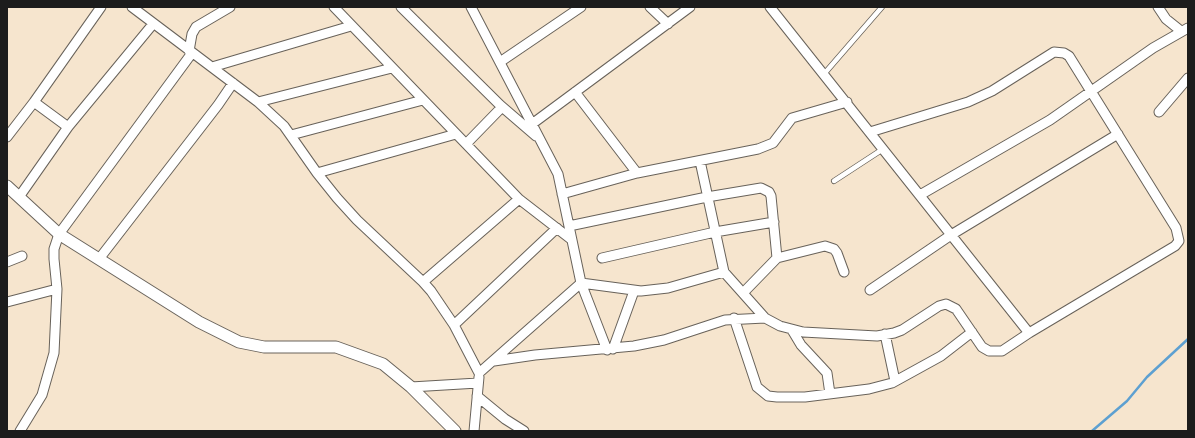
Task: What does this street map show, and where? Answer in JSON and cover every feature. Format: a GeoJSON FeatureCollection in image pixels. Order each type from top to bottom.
{"type":"FeatureCollection","features":[{"type":"Feature","properties":{"kind":"street"},"geometry":{"type":"LineString","coordinates":[[7,137],[34,102],[101,7]]}},
{"type":"Feature","properties":{"kind":"street"},"geometry":{"type":"LineString","coordinates":[[132,7],[258,102],[284,126],[317,173],[357,220],[423,282],[454,325],[479,378],[474,431]]}},
{"type":"Feature","properties":{"kind":"street"},"geometry":{"type":"LineString","coordinates":[[20,431],[42,395],[49,375],[56,337],[57,289],[54,254],[59,234],[191,52],[192,34],[196,27],[228,7]]}},
{"type":"Feature","properties":{"kind":"street"},"geometry":{"type":"LineString","coordinates":[[334,7],[519,199],[572,240]]}},
{"type":"Feature","properties":{"kind":"street"},"geometry":{"type":"LineString","coordinates":[[401,7],[502,107],[540,140]]}},
{"type":"Feature","properties":{"kind":"street"},"geometry":{"type":"LineString","coordinates":[[482,7],[473,10],[558,174],[582,283],[610,349]]}},
{"type":"Feature","properties":{"kind":"street"},"geometry":{"type":"LineString","coordinates":[[500,62],[581,7]]}},
{"type":"Feature","properties":{"kind":"street"},"geometry":{"type":"LineString","coordinates":[[650,7],[668,24]]}},
{"type":"Feature","properties":{"kind":"street"},"geometry":{"type":"LineString","coordinates":[[532,124],[690,7]]}},
{"type":"Feature","properties":{"kind":"street"},"geometry":{"type":"LineString","coordinates":[[770,7],[1029,333]]}},
{"type":"Feature","properties":{"kind":"street"},"geometry":{"type":"LineString","coordinates":[[920,195],[1050,120],[1153,48],[1184,30],[1166,19],[1158,7]]}},
{"type":"Feature","properties":{"kind":"street"},"geometry":{"type":"LineString","coordinates":[[19,197],[68,127],[153,24]]}},
{"type":"Feature","properties":{"kind":"street"},"geometry":{"type":"LineString","coordinates":[[212,66],[351,26]]}},
{"type":"Feature","properties":{"kind":"street"},"geometry":{"type":"LineString","coordinates":[[494,361],[535,355],[610,349],[664,340],[734,318],[765,318],[792,330],[803,332],[877,336],[902,330],[940,306],[946,304],[956,309],[982,347],[989,351],[997,352],[1002,351],[1029,333],[1175,246],[1179,242],[1176,228],[1069,56],[1064,53],[1054,52],[992,91],[968,102],[870,132]]}},
{"type":"Feature","properties":{"kind":"street"},"geometry":{"type":"LineString","coordinates":[[258,102],[392,68]]}},
{"type":"Feature","properties":{"kind":"street"},"geometry":{"type":"LineString","coordinates":[[1159,112],[1188,78]]}},
{"type":"Feature","properties":{"kind":"street"},"geometry":{"type":"LineString","coordinates":[[99,259],[218,105],[233,83]]}},
{"type":"Feature","properties":{"kind":"street"},"geometry":{"type":"LineString","coordinates":[[575,92],[637,173]]}},
{"type":"Feature","properties":{"kind":"street"},"geometry":{"type":"LineString","coordinates":[[291,136],[423,100]]}},
{"type":"Feature","properties":{"kind":"street"},"geometry":{"type":"LineString","coordinates":[[34,102],[68,127]]}},
{"type":"Feature","properties":{"kind":"street"},"geometry":{"type":"LineString","coordinates":[[562,194],[637,173],[758,149],[773,143],[792,118],[846,102]]}},
{"type":"Feature","properties":{"kind":"street"},"geometry":{"type":"LineString","coordinates":[[466,144],[502,107]]}},
{"type":"Feature","properties":{"kind":"street"},"geometry":{"type":"LineString","coordinates":[[317,173],[456,134]]}},
{"type":"Feature","properties":{"kind":"street"},"geometry":{"type":"LineString","coordinates":[[870,290],[951,235],[1118,134]]}},
{"type":"Feature","properties":{"kind":"street"},"geometry":{"type":"LineString","coordinates":[[700,161],[724,272],[765,318]]}},
{"type":"Feature","properties":{"kind":"street"},"geometry":{"type":"LineString","coordinates":[[7,186],[59,234],[199,322],[239,342],[264,348],[336,347],[383,364],[411,387],[455,431]]}},
{"type":"Feature","properties":{"kind":"street"},"geometry":{"type":"LineString","coordinates":[[569,226],[708,196],[765,189],[771,196],[777,258]]}},
{"type":"Feature","properties":{"kind":"street"},"geometry":{"type":"LineString","coordinates":[[423,282],[519,199]]}},
{"type":"Feature","properties":{"kind":"street"},"geometry":{"type":"LineString","coordinates":[[602,258],[715,232],[774,222]]}},
{"type":"Feature","properties":{"kind":"street"},"geometry":{"type":"LineString","coordinates":[[454,325],[557,228]]}},
{"type":"Feature","properties":{"kind":"street"},"geometry":{"type":"LineString","coordinates":[[743,293],[777,258],[825,246],[831,247],[838,253],[844,272]]}},
{"type":"Feature","properties":{"kind":"street"},"geometry":{"type":"LineString","coordinates":[[7,262],[22,256]]}},
{"type":"Feature","properties":{"kind":"street"},"geometry":{"type":"LineString","coordinates":[[582,283],[634,291],[668,288],[724,272]]}},
{"type":"Feature","properties":{"kind":"street"},"geometry":{"type":"LineString","coordinates":[[411,387],[479,378],[494,361],[582,283]]}},
{"type":"Feature","properties":{"kind":"street"},"geometry":{"type":"LineString","coordinates":[[7,302],[57,289]]}},
{"type":"Feature","properties":{"kind":"street"},"geometry":{"type":"LineString","coordinates":[[610,349],[634,291]]}},
{"type":"Feature","properties":{"kind":"street"},"geometry":{"type":"LineString","coordinates":[[734,318],[757,387],[762,392],[777,397],[805,397],[869,389],[896,381],[941,356],[972,332]]}},
{"type":"Feature","properties":{"kind":"street"},"geometry":{"type":"LineString","coordinates":[[792,330],[801,345],[827,373],[830,394]]}},
{"type":"Feature","properties":{"kind":"street"},"geometry":{"type":"LineString","coordinates":[[885,334],[896,381]]}},
{"type":"Feature","properties":{"kind":"street"},"geometry":{"type":"LineString","coordinates":[[477,396],[505,420],[524,431]]}},
{"type":"Feature","properties":{"kind":"lane"},"geometry":{"type":"LineString","coordinates":[[824,74],[882,7]]}},
{"type":"Feature","properties":{"kind":"lane"},"geometry":{"type":"LineString","coordinates":[[834,181],[884,149]]}},
{"type":"Feature","properties":{"kind":"waterway"},"geometry":{"type":"LineString","coordinates":[[1092,431],[1127,401],[1147,377],[1188,339]]}}]}
